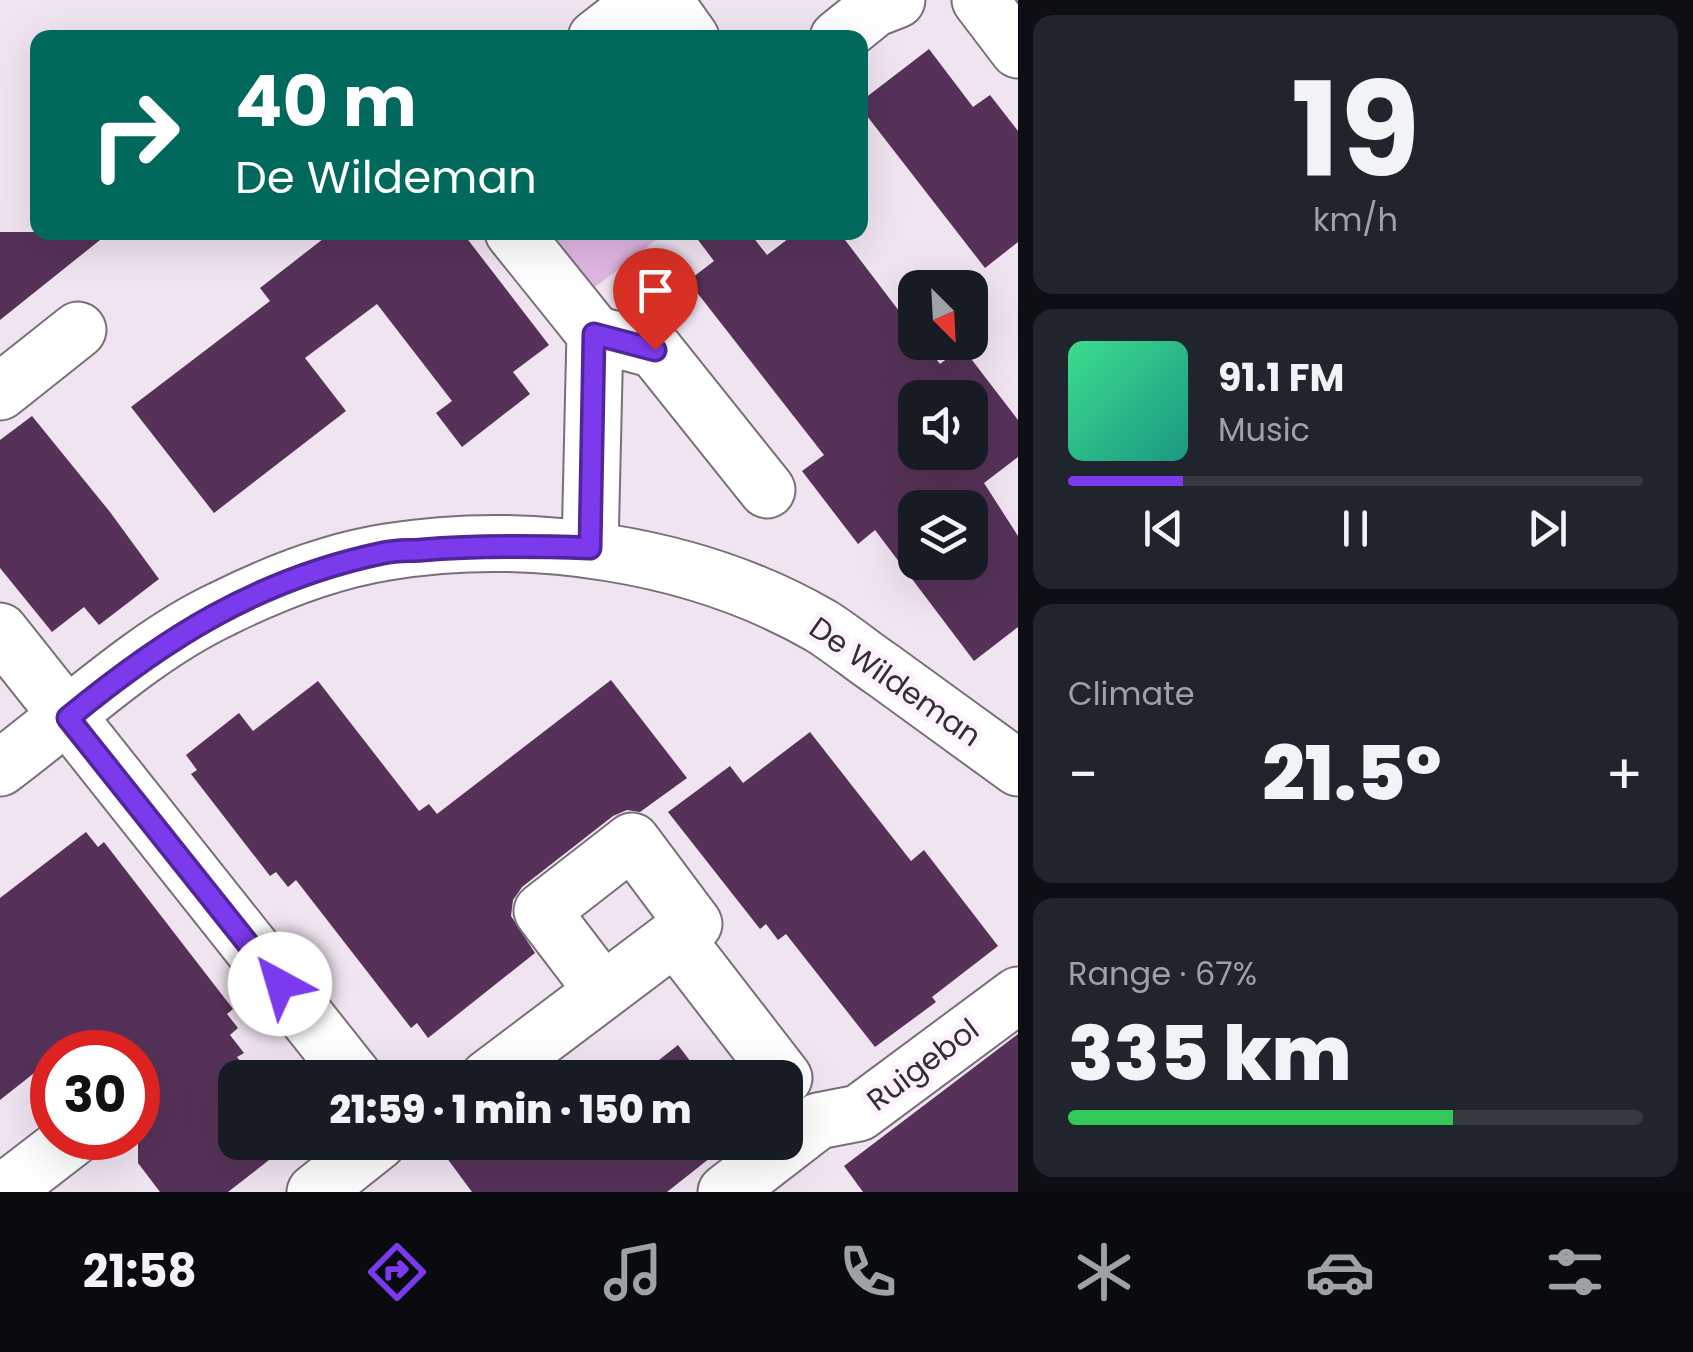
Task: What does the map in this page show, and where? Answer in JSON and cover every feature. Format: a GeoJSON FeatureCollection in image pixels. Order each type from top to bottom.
{"type":"FeatureCollection","features":[{"type":"Feature","properties":{"kind":"street"},"geometry":{"type":"LineString","coordinates":[[606,30],[644,0]]}},
{"type":"Feature","properties":{"kind":"street"},"geometry":{"type":"LineString","coordinates":[[664,0],[685,30]]}},
{"type":"Feature","properties":{"kind":"street"},"geometry":{"type":"LineString","coordinates":[[848,30],[874,10],[897,0]]}},
{"type":"Feature","properties":{"kind":"street"},"geometry":{"type":"LineString","coordinates":[[980,0],[1018,50]]}},
{"type":"Feature","properties":{"kind":"street"},"geometry":{"type":"LineString","coordinates":[[519,240],[594,334],[655,350],[766,490]]}},
{"type":"Feature","properties":{"kind":"street"},"geometry":{"type":"LineString","coordinates":[[0,392],[78,330]]}},
{"type":"Feature","properties":{"kind":"street"},"geometry":{"type":"LineString","coordinates":[[590,548],[594,334]]}},
{"type":"Feature","properties":{"kind":"street","name":"De Wildeman"},"geometry":{"type":"LineString","coordinates":[[0,768],[130,666],[219,610],[303,575],[386,552],[482,544],[590,548],[661,564],[742,589],[820,626],[1018,768]]}},
{"type":"Feature","properties":{"kind":"street"},"geometry":{"type":"LineString","coordinates":[[0,631],[340,1060]]}},
{"type":"Feature","properties":{"kind":"street"},"geometry":{"type":"LineString","coordinates":[[512,1060],[694,924],[632,841],[542,912],[603,991]]}},
{"type":"Feature","properties":{"kind":"street"},"geometry":{"type":"LineString","coordinates":[[675,937],[771,1060]]}},
{"type":"Feature","properties":{"kind":"street","name":"Ruigebol"},"geometry":{"type":"LineString","coordinates":[[726,1192],[818,1121],[859,1113],[1018,995]]}},
{"type":"Feature","properties":{"kind":"street"},"geometry":{"type":"LineString","coordinates":[[803,1101],[818,1121]]}},
{"type":"Feature","properties":{"kind":"street"},"geometry":{"type":"LineString","coordinates":[[4,1192],[45,1160]]}},
{"type":"Feature","properties":{"kind":"street"},"geometry":{"type":"LineString","coordinates":[[315,1192],[355,1160]]}},
{"type":"Feature","properties":{"kind":"shaded area"},"geometry":{"type":"Polygon","coordinates":[[[544,240],[656,240],[586,294],[544,240]]]}},
{"type":"Feature","properties":{"kind":"building"},"geometry":{"type":"Polygon","coordinates":[[[929,49],[973,107],[990,95],[1018,131],[1018,242],[985,268],[868,117],[868,96],[929,49]]]}},
{"type":"Feature","properties":{"kind":"building"},"geometry":{"type":"Polygon","coordinates":[[[0,232],[30,232],[30,240],[100,240],[0,320],[0,232]]]}},
{"type":"Feature","properties":{"kind":"building"},"geometry":{"type":"Polygon","coordinates":[[[322,240],[468,240],[549,345],[513,372],[530,394],[462,447],[436,413],[452,401],[377,304],[305,358],[346,411],[214,513],[131,407],[270,301],[260,288],[322,240]]]}},
{"type":"Feature","properties":{"kind":"building"},"geometry":{"type":"Polygon","coordinates":[[[698,240],[755,240],[767,255],[787,240],[845,240],[898,310],[898,360],[937,360],[940,364],[945,360],[972,360],[987,380],[898,380],[898,470],[988,470],[988,381],[1018,420],[1018,457],[984,483],[1018,536],[1018,627],[974,661],[913,580],[988,580],[988,490],[898,490],[898,560],[875,530],[858,544],[802,471],[824,455],[688,281],[714,261],[698,240]]]}},
{"type":"Feature","properties":{"kind":"building"},"geometry":{"type":"Polygon","coordinates":[[[32,416],[159,579],[99,625],[84,607],[52,632],[0,568],[0,440],[32,416]]]}},
{"type":"Feature","properties":{"kind":"building"},"geometry":{"type":"Polygon","coordinates":[[[611,680],[687,778],[640,812],[627,810],[613,816],[522,887],[513,900],[511,916],[535,953],[428,1038],[417,1023],[411,1028],[296,880],[288,887],[276,872],[270,876],[191,774],[197,770],[186,755],[239,713],[253,731],[318,681],[419,811],[429,804],[437,814],[611,680]]]}},
{"type":"Feature","properties":{"kind":"building"},"geometry":{"type":"Polygon","coordinates":[[[810,732],[911,861],[924,850],[998,946],[932,997],[936,1002],[875,1047],[786,934],[778,940],[766,924],[760,929],[668,812],[730,766],[743,783],[810,732]]]}},
{"type":"Feature","properties":{"kind":"building"},"geometry":{"type":"Polygon","coordinates":[[[86,832],[98,847],[104,842],[233,1009],[227,1014],[238,1028],[230,1035],[244,1053],[237,1057],[239,1060],[218,1060],[218,1160],[269,1160],[228,1192],[160,1192],[138,1160],[160,1160],[160,1030],[30,1030],[30,1076],[0,1100],[0,898],[86,832]]]}},
{"type":"Feature","properties":{"kind":"building"},"geometry":{"type":"Polygon","coordinates":[[[1018,1034],[1018,1192],[863,1192],[844,1166],[1018,1034]]]}},
{"type":"Feature","properties":{"kind":"building"},"geometry":{"type":"Polygon","coordinates":[[[678,1045],[689,1060],[659,1060],[678,1045]]]}},
{"type":"Feature","properties":{"kind":"building"},"geometry":{"type":"Polygon","coordinates":[[[448,1160],[707,1160],[667,1192],[472,1192],[448,1160]]]}},
{"type":"Feature","properties":{"kind":"route"},"geometry":{"type":"LineString","coordinates":[[280,984],[68,718],[130,666],[219,610],[303,575],[386,552],[482,544],[590,548],[594,334],[655,350]]}}]}
